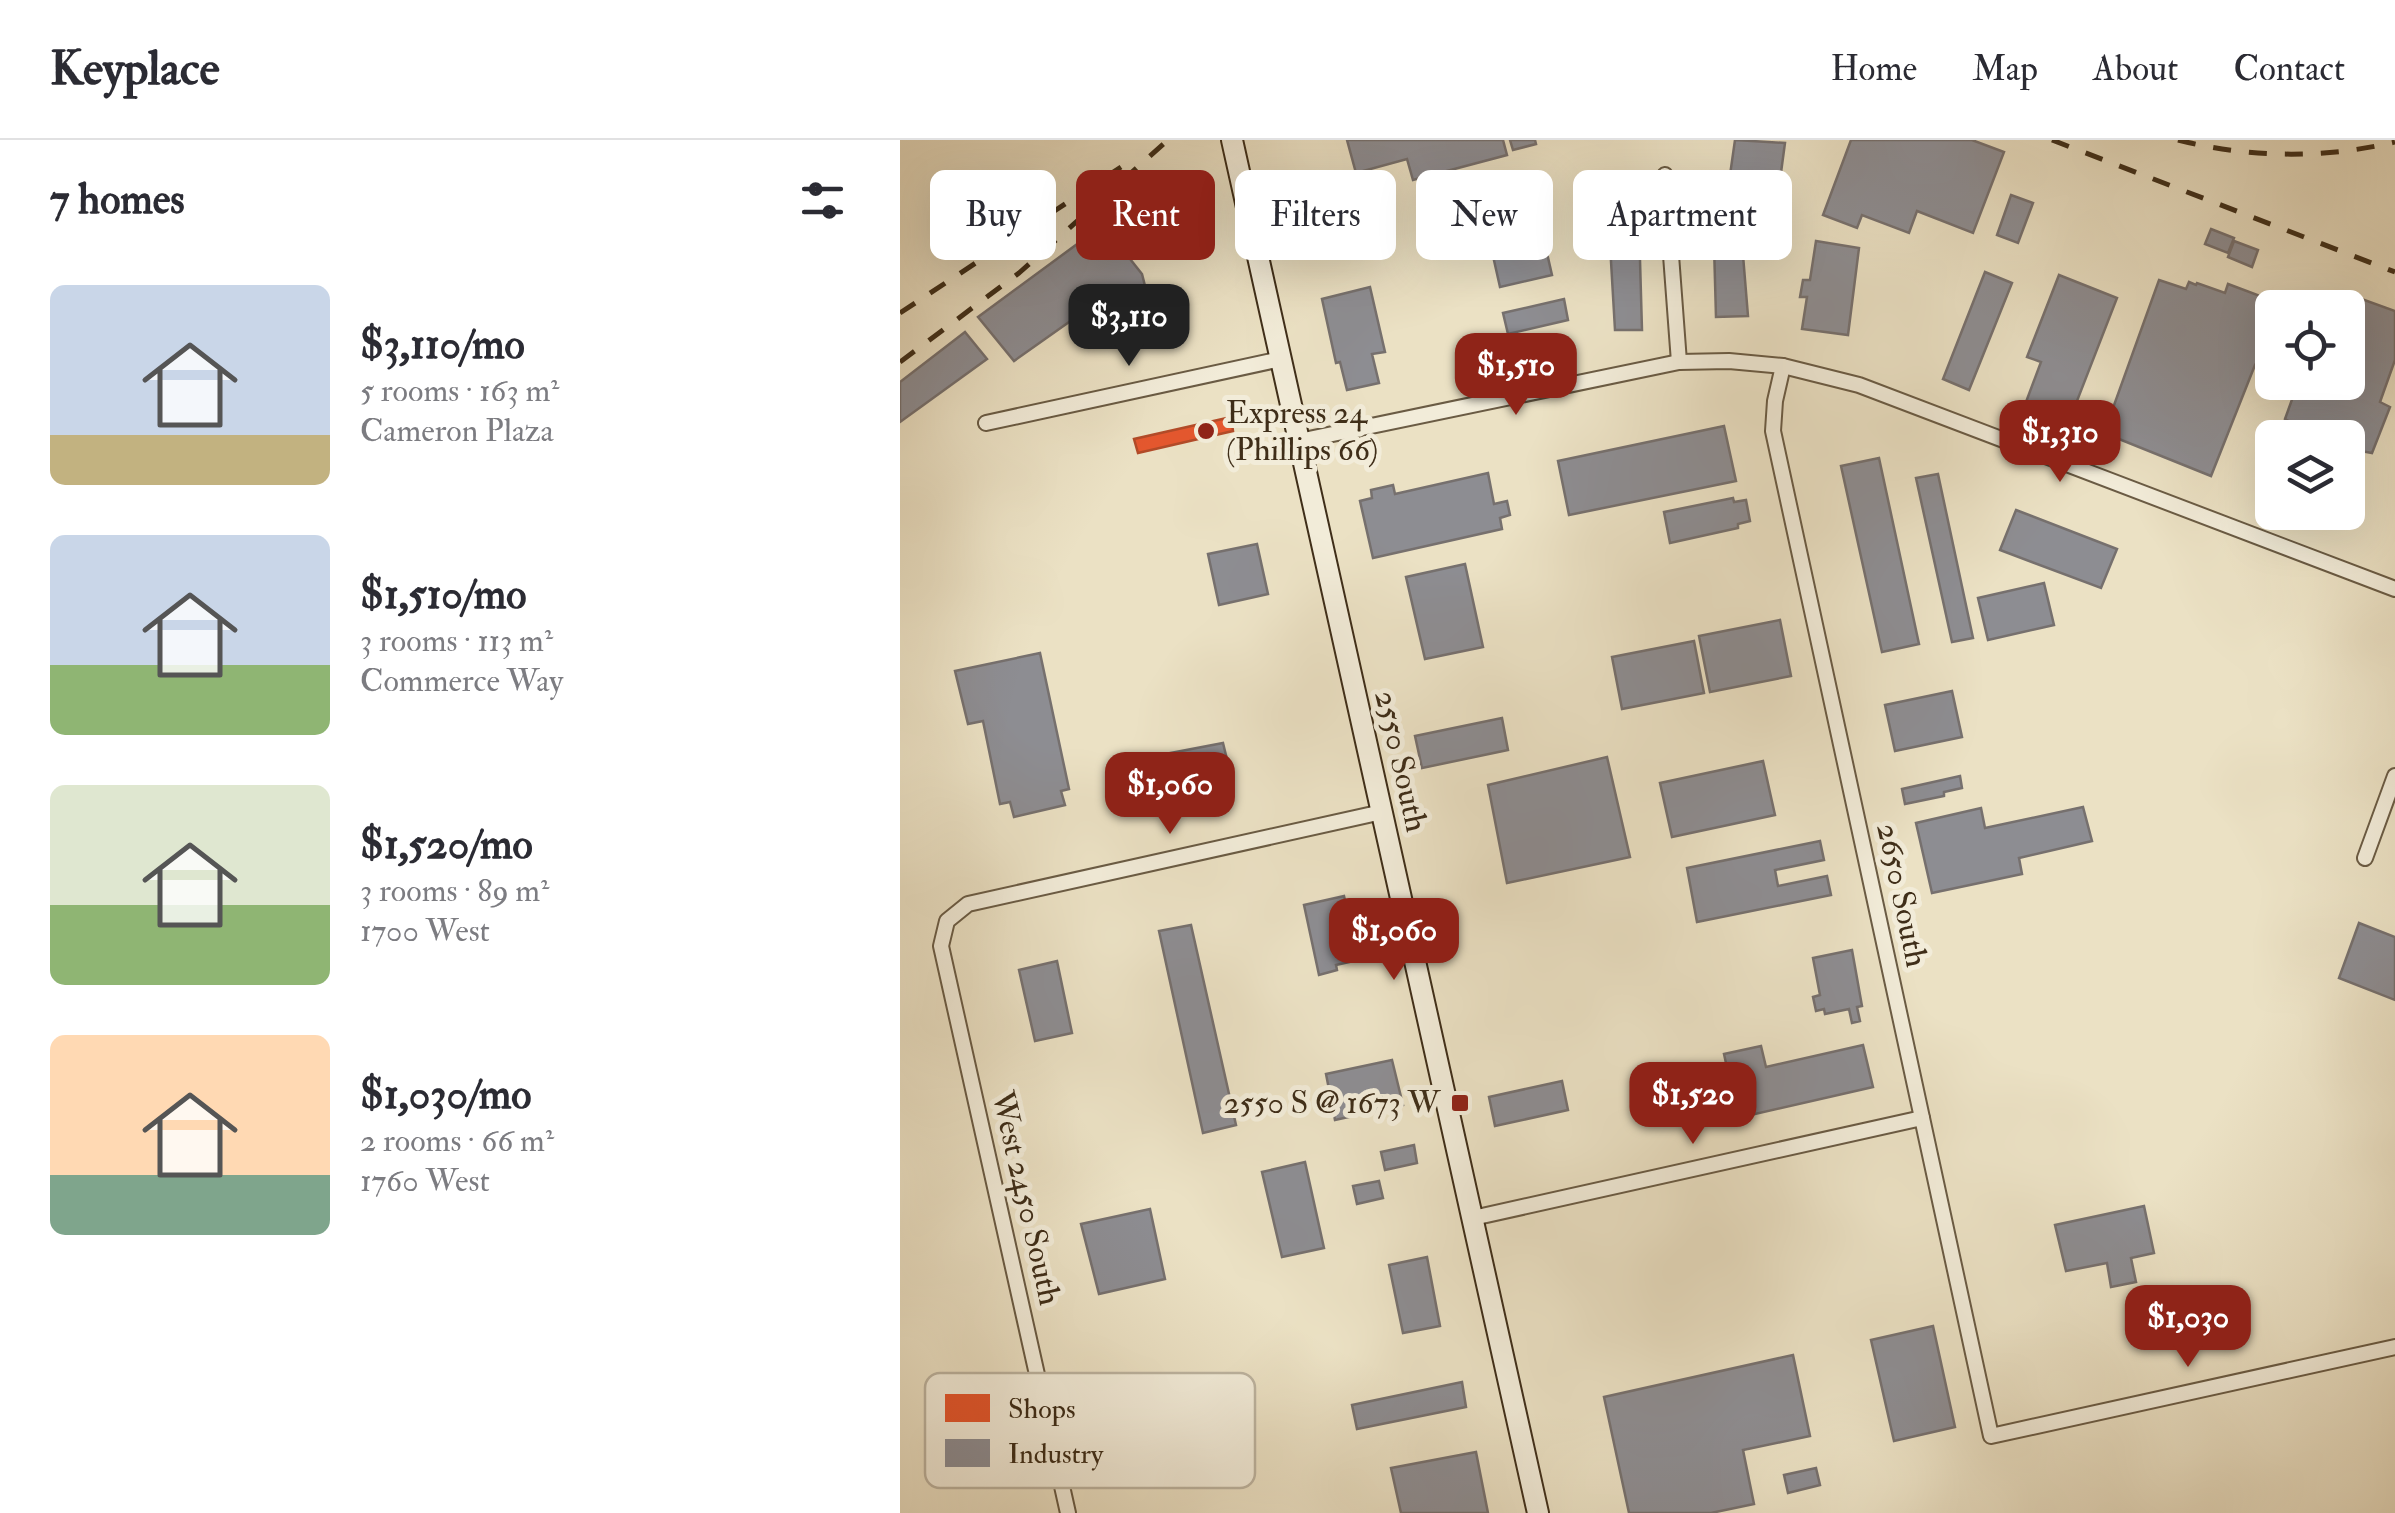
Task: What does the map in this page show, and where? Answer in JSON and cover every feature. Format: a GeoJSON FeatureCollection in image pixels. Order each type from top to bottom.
{"type":"FeatureCollection","features":[{"type":"Feature","properties":{"kind":"main road","name":"2550 South"},"geometry":{"type":"LineString","coordinates":[[1232,140],[1538,1513]]}},
{"type":"Feature","properties":{"kind":"street"},"geometry":{"type":"LineString","coordinates":[[1671,260],[1679,362]]}},
{"type":"Feature","properties":{"kind":"street"},"geometry":{"type":"LineString","coordinates":[[986,423],[1281,358]]}},
{"type":"Feature","properties":{"kind":"street"},"geometry":{"type":"LineString","coordinates":[[1299,441],[1679,362],[1729,360],[1783,366],[1859,384],[2395,589]]}},
{"type":"Feature","properties":{"kind":"street","name":"2650 South"},"geometry":{"type":"LineString","coordinates":[[1783,366],[1773,432],[1991,1436],[2395,1346]]}},
{"type":"Feature","properties":{"kind":"street"},"geometry":{"type":"LineString","coordinates":[[2364,858],[2395,776]]}},
{"type":"Feature","properties":{"kind":"street","name":"West 2450 South"},"geometry":{"type":"LineString","coordinates":[[1037,1373],[941,946],[947,921],[968,904],[1382,812]]}},
{"type":"Feature","properties":{"kind":"street"},"geometry":{"type":"LineString","coordinates":[[1473,1218],[1922,1118]]}},
{"type":"Feature","properties":{"kind":"street","name":"West 2450 South"},"geometry":{"type":"LineString","coordinates":[[1062,1488],[1068,1513]]}},
{"type":"Feature","properties":{"kind":"building: Shops"},"geometry":{"type":"Polygon","coordinates":[[[1231,417],[1233,431],[1138,453],[1134,439],[1231,417]]]}},
{"type":"Feature","properties":{"kind":"building: Industry"},"geometry":{"type":"Polygon","coordinates":[[[1347,140],[1503,140],[1507,155],[1451,170],[1416,170],[1413,180],[1407,159],[1355,170],[1347,140]]]}},
{"type":"Feature","properties":{"kind":"building: Industry"},"geometry":{"type":"Polygon","coordinates":[[[1510,140],[1535,140],[1536,144],[1513,150],[1510,140]]]}},
{"type":"Feature","properties":{"kind":"building: Industry"},"geometry":{"type":"Polygon","coordinates":[[[1735,140],[1785,143],[1781,170],[1731,170],[1735,140]]]}},
{"type":"Feature","properties":{"kind":"building: Industry"},"geometry":{"type":"Polygon","coordinates":[[[1851,140],[1972,140],[2004,152],[1973,233],[1917,211],[1909,233],[1862,215],[1857,228],[1823,215],[1851,140]]]}},
{"type":"Feature","properties":{"kind":"building: Industry"},"geometry":{"type":"Polygon","coordinates":[[[2011,195],[2033,203],[2018,243],[1997,235],[2011,195]]]}},
{"type":"Feature","properties":{"kind":"building: Industry"},"geometry":{"type":"Polygon","coordinates":[[[2211,229],[2234,238],[2228,253],[2205,244],[2211,229]]]}},
{"type":"Feature","properties":{"kind":"building: Industry"},"geometry":{"type":"Polygon","coordinates":[[[1816,241],[1859,248],[1848,335],[1802,329],[1807,297],[1800,297],[1803,280],[1810,280],[1816,241]]]}},
{"type":"Feature","properties":{"kind":"building: Industry"},"geometry":{"type":"Polygon","coordinates":[[[2234,241],[2258,250],[2252,267],[2228,257],[2234,241]]]}},
{"type":"Feature","properties":{"kind":"building: Industry"},"geometry":{"type":"Polygon","coordinates":[[[1076,245],[1076,260],[1131,260],[1142,274],[1145,286],[1144,313],[1134,336],[1127,341],[1096,303],[1014,361],[978,317],[1076,245]]]}},
{"type":"Feature","properties":{"kind":"building: Industry"},"geometry":{"type":"Polygon","coordinates":[[[1494,260],[1549,260],[1552,275],[1500,287],[1494,260]]]}},
{"type":"Feature","properties":{"kind":"building: Industry"},"geometry":{"type":"Polygon","coordinates":[[[1611,260],[1640,260],[1642,330],[1615,330],[1611,260]]]}},
{"type":"Feature","properties":{"kind":"building: Industry"},"geometry":{"type":"Polygon","coordinates":[[[1714,260],[1743,260],[1748,316],[1716,317],[1714,260]]]}},
{"type":"Feature","properties":{"kind":"building: Industry"},"geometry":{"type":"Polygon","coordinates":[[[1985,272],[2012,283],[1969,390],[1943,379],[1985,272]]]}},
{"type":"Feature","properties":{"kind":"building: Industry"},"geometry":{"type":"Polygon","coordinates":[[[2059,275],[2117,298],[2070,419],[2026,402],[2041,362],[2027,357],[2059,275]]]}},
{"type":"Feature","properties":{"kind":"building: Industry"},"geometry":{"type":"Polygon","coordinates":[[[2159,280],[2186,289],[2189,282],[2197,283],[2225,293],[2228,284],[2255,294],[2255,365],[2211,476],[2104,433],[2159,280]]]}},
{"type":"Feature","properties":{"kind":"building: Industry"},"geometry":{"type":"Polygon","coordinates":[[[1370,287],[1385,352],[1372,354],[1379,383],[1347,390],[1340,362],[1336,363],[1322,299],[1370,287]]]}},
{"type":"Feature","properties":{"kind":"building: Industry"},"geometry":{"type":"Polygon","coordinates":[[[1564,299],[1568,320],[1508,334],[1503,313],[1564,299]]]}},
{"type":"Feature","properties":{"kind":"building: Industry"},"geometry":{"type":"Polygon","coordinates":[[[2365,300],[2395,311],[2395,360],[2380,402],[2390,407],[2372,453],[2365,452],[2365,420],[2285,419],[2292,400],[2365,400],[2365,300]]]}},
{"type":"Feature","properties":{"kind":"building: Industry"},"geometry":{"type":"Polygon","coordinates":[[[965,332],[987,359],[900,422],[900,382],[965,332]]]}},
{"type":"Feature","properties":{"kind":"building: Industry"},"geometry":{"type":"Polygon","coordinates":[[[1724,426],[1736,481],[1569,515],[1558,461],[1724,426]]]}},
{"type":"Feature","properties":{"kind":"building: Industry"},"geometry":{"type":"Polygon","coordinates":[[[1879,458],[1919,644],[1882,652],[1841,466],[1879,458]]]}},
{"type":"Feature","properties":{"kind":"building: Industry"},"geometry":{"type":"Polygon","coordinates":[[[1488,473],[1494,504],[1507,501],[1510,515],[1500,518],[1502,529],[1373,558],[1360,501],[1372,498],[1371,490],[1393,485],[1395,494],[1488,473]]]}},
{"type":"Feature","properties":{"kind":"building: Industry"},"geometry":{"type":"Polygon","coordinates":[[[1938,474],[1973,638],[1952,642],[1916,478],[1938,474]]]}},
{"type":"Feature","properties":{"kind":"building: Industry"},"geometry":{"type":"Polygon","coordinates":[[[1733,498],[1734,502],[1746,500],[1750,521],[1738,524],[1738,528],[1670,543],[1664,512],[1733,498]]]}},
{"type":"Feature","properties":{"kind":"building: Industry"},"geometry":{"type":"Polygon","coordinates":[[[2016,510],[2117,549],[2101,588],[2000,550],[2016,510]]]}},
{"type":"Feature","properties":{"kind":"building: Industry"},"geometry":{"type":"Polygon","coordinates":[[[1257,544],[1268,594],[1219,605],[1208,554],[1257,544]]]}},
{"type":"Feature","properties":{"kind":"building: Industry"},"geometry":{"type":"Polygon","coordinates":[[[1465,564],[1483,647],[1425,659],[1406,577],[1465,564]]]}},
{"type":"Feature","properties":{"kind":"building: Industry"},"geometry":{"type":"Polygon","coordinates":[[[2044,583],[2054,625],[1988,640],[1978,598],[2044,583]]]}},
{"type":"Feature","properties":{"kind":"building: Industry"},"geometry":{"type":"Polygon","coordinates":[[[1780,620],[1791,676],[1710,692],[1699,636],[1780,620]]]}},
{"type":"Feature","properties":{"kind":"building: Industry"},"geometry":{"type":"Polygon","coordinates":[[[1694,641],[1704,693],[1622,709],[1612,657],[1694,641]]]}},
{"type":"Feature","properties":{"kind":"building: Industry"},"geometry":{"type":"Polygon","coordinates":[[[1040,653],[1069,789],[1061,791],[1065,805],[1014,817],[1010,802],[1000,804],[983,721],[968,724],[955,671],[1040,653]]]}},
{"type":"Feature","properties":{"kind":"building: Industry"},"geometry":{"type":"Polygon","coordinates":[[[1952,691],[1962,737],[1895,751],[1885,705],[1952,691]]]}},
{"type":"Feature","properties":{"kind":"building: Industry"},"geometry":{"type":"Polygon","coordinates":[[[1502,718],[1508,750],[1422,768],[1415,736],[1502,718]]]}},
{"type":"Feature","properties":{"kind":"building: Industry"},"geometry":{"type":"Polygon","coordinates":[[[1223,743],[1232,780],[1169,794],[1160,755],[1223,743]]]}},
{"type":"Feature","properties":{"kind":"building: Industry"},"geometry":{"type":"Polygon","coordinates":[[[1607,757],[1630,857],[1507,883],[1488,785],[1607,757]]]}},
{"type":"Feature","properties":{"kind":"building: Industry"},"geometry":{"type":"Polygon","coordinates":[[[1763,761],[1775,815],[1672,837],[1660,783],[1763,761]]]}},
{"type":"Feature","properties":{"kind":"building: Industry"},"geometry":{"type":"Polygon","coordinates":[[[1960,776],[1962,788],[1905,804],[1902,789],[1960,776]]]}},
{"type":"Feature","properties":{"kind":"building: Industry"},"geometry":{"type":"Polygon","coordinates":[[[2083,807],[2092,841],[2019,858],[2022,874],[1932,893],[1916,823],[1981,808],[1985,828],[2083,807]]]}},
{"type":"Feature","properties":{"kind":"building: Industry"},"geometry":{"type":"Polygon","coordinates":[[[1820,841],[1824,860],[1775,870],[1778,886],[1827,876],[1831,895],[1697,922],[1687,868],[1820,841]]]}},
{"type":"Feature","properties":{"kind":"building: Industry"},"geometry":{"type":"Polygon","coordinates":[[[1344,896],[1358,960],[1336,965],[1337,970],[1319,975],[1304,905],[1344,896]]]}},
{"type":"Feature","properties":{"kind":"building: Industry"},"geometry":{"type":"Polygon","coordinates":[[[2359,923],[2395,937],[2395,1000],[2339,978],[2359,923]]]}},
{"type":"Feature","properties":{"kind":"building: Industry"},"geometry":{"type":"Polygon","coordinates":[[[1191,925],[1236,1125],[1203,1133],[1159,931],[1191,925]]]}},
{"type":"Feature","properties":{"kind":"building: Industry"},"geometry":{"type":"Polygon","coordinates":[[[1852,950],[1862,1006],[1857,1007],[1860,1021],[1852,1023],[1849,1009],[1825,1014],[1824,1009],[1816,1011],[1813,997],[1820,995],[1813,958],[1852,950]]]}},
{"type":"Feature","properties":{"kind":"building: Industry"},"geometry":{"type":"Polygon","coordinates":[[[1057,961],[1072,1033],[1035,1041],[1019,970],[1057,961]]]}},
{"type":"Feature","properties":{"kind":"building: Industry"},"geometry":{"type":"Polygon","coordinates":[[[1863,1045],[1873,1087],[1707,1125],[1702,1106],[1693,1109],[1687,1086],[1729,1077],[1724,1054],[1761,1046],[1766,1067],[1863,1045]]]}},
{"type":"Feature","properties":{"kind":"building: Industry"},"geometry":{"type":"Polygon","coordinates":[[[1392,1060],[1403,1105],[1335,1120],[1326,1074],[1392,1060]]]}},
{"type":"Feature","properties":{"kind":"building: Industry"},"geometry":{"type":"Polygon","coordinates":[[[1562,1081],[1568,1110],[1495,1126],[1489,1097],[1562,1081]]]}},
{"type":"Feature","properties":{"kind":"building: Industry"},"geometry":{"type":"Polygon","coordinates":[[[1414,1145],[1417,1163],[1385,1170],[1381,1152],[1414,1145]]]}},
{"type":"Feature","properties":{"kind":"building: Industry"},"geometry":{"type":"Polygon","coordinates":[[[1305,1162],[1324,1248],[1282,1257],[1262,1172],[1305,1162]]]}},
{"type":"Feature","properties":{"kind":"building: Industry"},"geometry":{"type":"Polygon","coordinates":[[[1379,1181],[1383,1198],[1357,1204],[1353,1186],[1379,1181]]]}},
{"type":"Feature","properties":{"kind":"building: Industry"},"geometry":{"type":"Polygon","coordinates":[[[2144,1206],[2154,1253],[2131,1258],[2136,1282],[2111,1287],[2107,1263],[2066,1271],[2055,1225],[2144,1206]]]}},
{"type":"Feature","properties":{"kind":"building: Industry"},"geometry":{"type":"Polygon","coordinates":[[[1150,1209],[1165,1279],[1099,1294],[1081,1224],[1150,1209]]]}},
{"type":"Feature","properties":{"kind":"building: Industry"},"geometry":{"type":"Polygon","coordinates":[[[1427,1257],[1440,1326],[1403,1333],[1389,1265],[1427,1257]]]}},
{"type":"Feature","properties":{"kind":"building: Industry"},"geometry":{"type":"Polygon","coordinates":[[[1933,1326],[1955,1427],[1894,1441],[1871,1340],[1933,1326]]]}},
{"type":"Feature","properties":{"kind":"building: Industry"},"geometry":{"type":"Polygon","coordinates":[[[1793,1355],[1810,1436],[1743,1450],[1754,1504],[1711,1513],[1629,1513],[1604,1397],[1793,1355]]]}},
{"type":"Feature","properties":{"kind":"building: Industry"},"geometry":{"type":"Polygon","coordinates":[[[1462,1382],[1466,1407],[1357,1429],[1352,1405],[1462,1382]]]}},
{"type":"Feature","properties":{"kind":"building: Industry"},"geometry":{"type":"Polygon","coordinates":[[[1476,1452],[1488,1513],[1401,1513],[1391,1468],[1476,1452]]]}},
{"type":"Feature","properties":{"kind":"building: Industry"},"geometry":{"type":"Polygon","coordinates":[[[1816,1468],[1820,1485],[1788,1493],[1784,1475],[1816,1468]]]}},
{"type":"Feature","properties":{"kind":"railway"},"geometry":{"type":"LineString","coordinates":[[900,362],[1019,273],[1168,140]]}},
{"type":"Feature","properties":{"kind":"railway"},"geometry":{"type":"LineString","coordinates":[[2052,140],[2395,272]]}},
{"type":"Feature","properties":{"kind":"railway"},"geometry":{"type":"LineString","coordinates":[[2178,140],[2286,154],[2314,154],[2395,142]]}},
{"type":"Feature","properties":{"kind":"railway"},"geometry":{"type":"LineString","coordinates":[[900,313],[1121,167]]}},
{"type":"Feature","properties":{"kind":"place","name":"Express 24 (Phillips 66)"},"geometry":{"type":"Point","coordinates":[1206,431]}},
{"type":"Feature","properties":{"kind":"place","name":"2550 S @ 1673 W"},"geometry":{"type":"Point","coordinates":[1460,1103]}}]}
